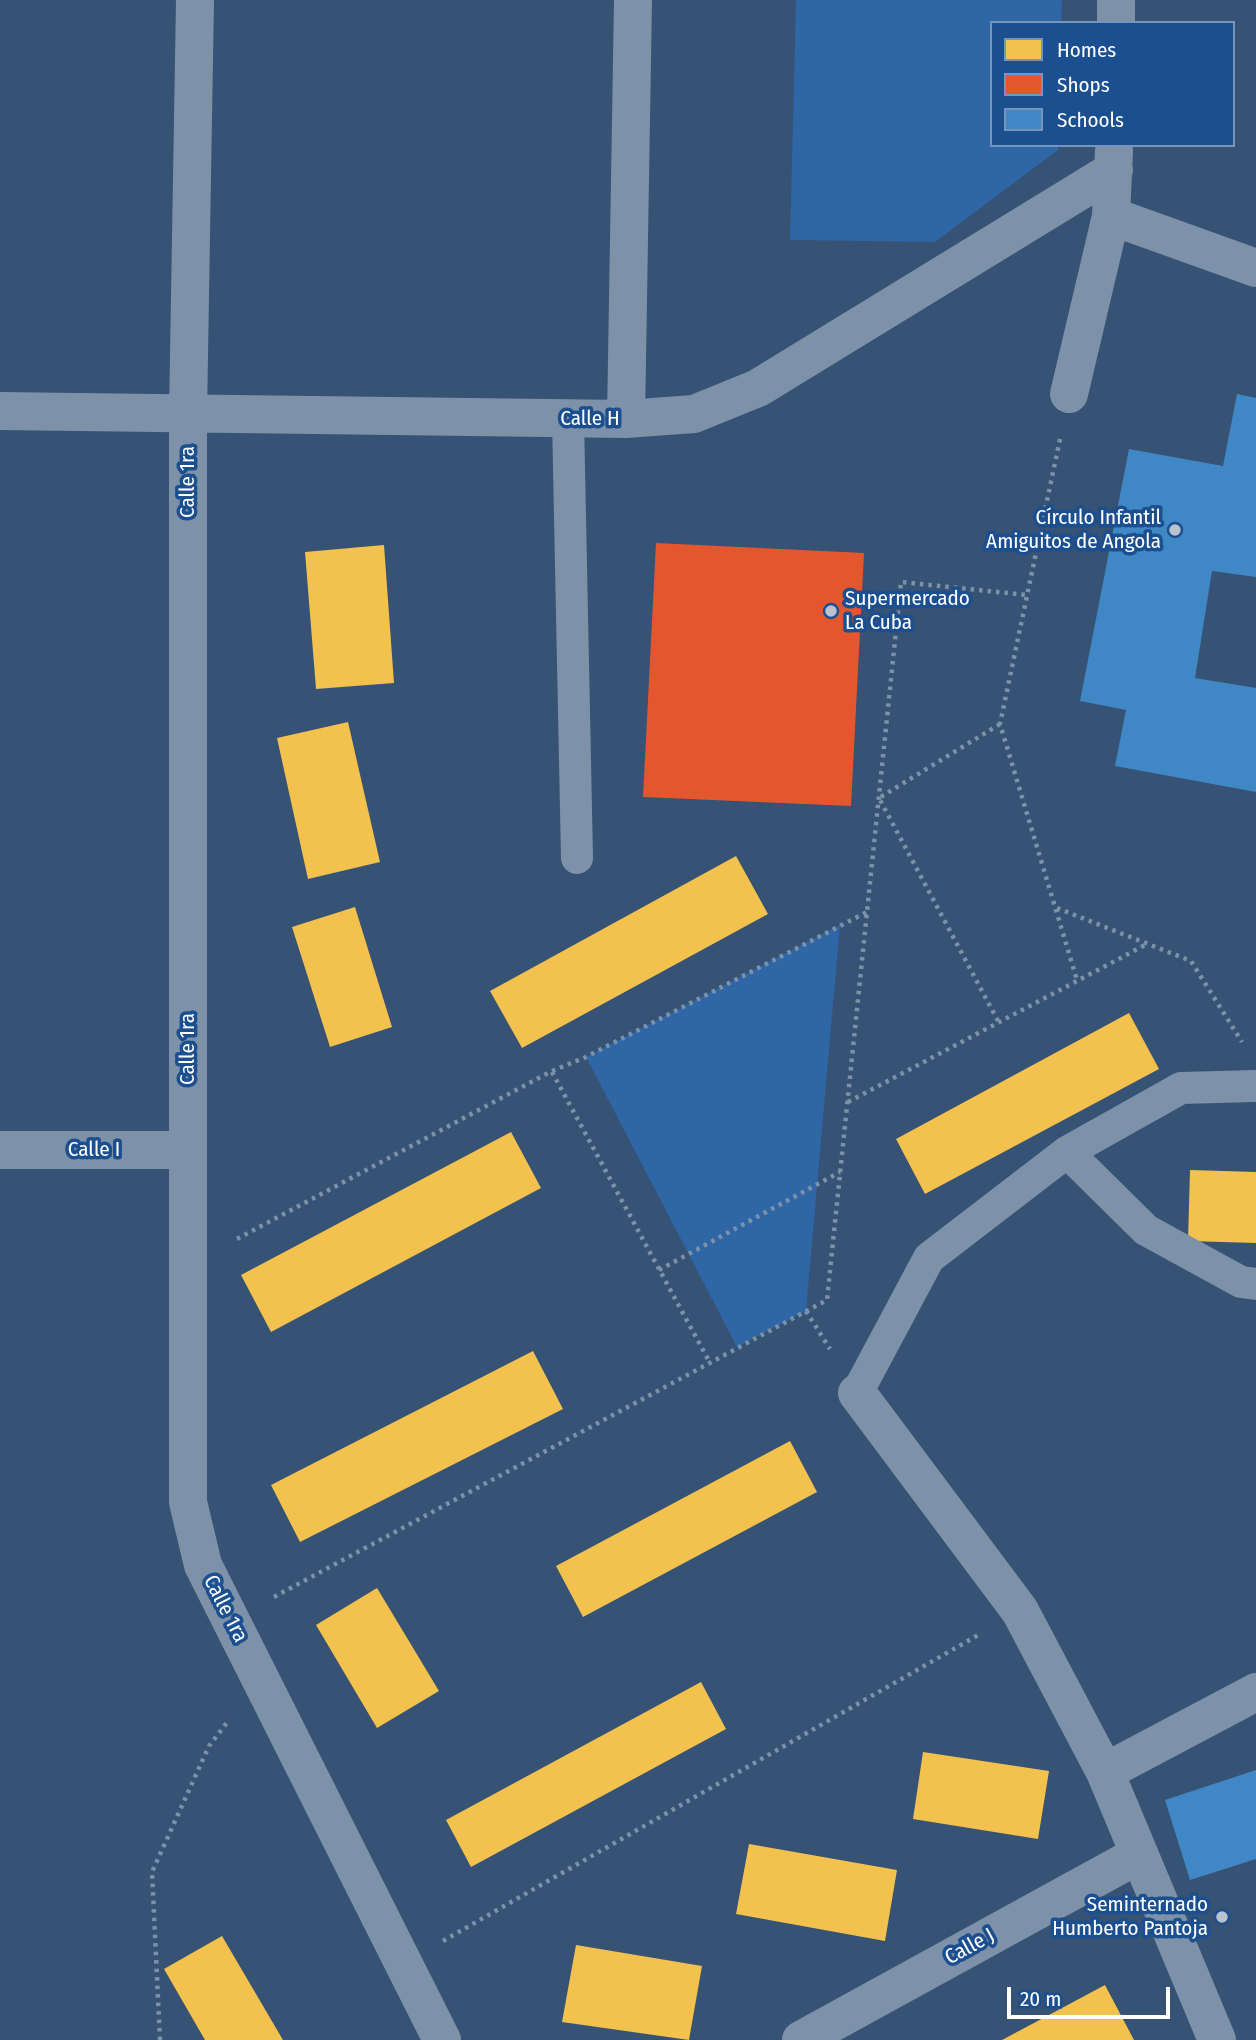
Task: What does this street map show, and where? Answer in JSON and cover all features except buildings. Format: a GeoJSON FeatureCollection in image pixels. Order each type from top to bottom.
{"type":"FeatureCollection","features":[{"type":"Feature","properties":{"kind":"street","name":"Calle 1ra"},"geometry":{"type":"LineString","coordinates":[[195,0],[188,415],[188,1502],[203,1565],[442,2040]]}},
{"type":"Feature","properties":{"kind":"street"},"geometry":{"type":"LineString","coordinates":[[626,419],[633,0]]}},
{"type":"Feature","properties":{"kind":"street"},"geometry":{"type":"LineString","coordinates":[[1116,0],[1116,21]]}},
{"type":"Feature","properties":{"kind":"street","name":"Calle H"},"geometry":{"type":"LineString","coordinates":[[0,411],[568,419],[626,419],[694,414],[758,388],[1114,157]]}},
{"type":"Feature","properties":{"kind":"street"},"geometry":{"type":"LineString","coordinates":[[1069,394],[1111,216],[1114,157]]}},
{"type":"Feature","properties":{"kind":"street"},"geometry":{"type":"LineString","coordinates":[[1111,216],[1256,268]]}},
{"type":"Feature","properties":{"kind":"street","name":"Calle I"},"geometry":{"type":"LineString","coordinates":[[0,1150],[188,1150]]}},
{"type":"Feature","properties":{"kind":"street"},"geometry":{"type":"LineString","coordinates":[[857,1393],[1020,1611],[1105,1772],[1217,2040]]}},
{"type":"Feature","properties":{"kind":"street"},"geometry":{"type":"LineString","coordinates":[[1105,1772],[1256,1692]]}},
{"type":"Feature","properties":{"kind":"street","name":"Calle J"},"geometry":{"type":"LineString","coordinates":[[801,2040],[1138,1855]]}},
{"type":"Feature","properties":{"kind":"lane"},"geometry":{"type":"LineString","coordinates":[[568,419],[577,858]]}},
{"type":"Feature","properties":{"kind":"lane"},"geometry":{"type":"LineString","coordinates":[[857,1393],[929,1258],[1067,1152],[1181,1088],[1256,1086]]}},
{"type":"Feature","properties":{"kind":"lane"},"geometry":{"type":"LineString","coordinates":[[1067,1152],[1146,1230],[1241,1282],[1256,1284]]}},
{"type":"Feature","properties":{"kind":"path"},"geometry":{"type":"LineString","coordinates":[[1069,394],[999,724],[1077,980]]}},
{"type":"Feature","properties":{"kind":"path"},"geometry":{"type":"LineString","coordinates":[[231,1620],[827,1300],[901,582],[1027,595]]}},
{"type":"Feature","properties":{"kind":"path"},"geometry":{"type":"LineString","coordinates":[[879,798],[999,724]]}},
{"type":"Feature","properties":{"kind":"path"},"geometry":{"type":"LineString","coordinates":[[879,798],[998,1021]]}},
{"type":"Feature","properties":{"kind":"path"},"geometry":{"type":"LineString","coordinates":[[1056,908],[1191,961],[1249,1053]]}},
{"type":"Feature","properties":{"kind":"path"},"geometry":{"type":"LineString","coordinates":[[190,1264],[552,1071],[586,1057],[867,912]]}},
{"type":"Feature","properties":{"kind":"path"},"geometry":{"type":"LineString","coordinates":[[848,1102],[1147,944]]}},
{"type":"Feature","properties":{"kind":"path"},"geometry":{"type":"LineString","coordinates":[[552,1071],[710,1363]]}},
{"type":"Feature","properties":{"kind":"path"},"geometry":{"type":"LineString","coordinates":[[659,1270],[840,1171]]}},
{"type":"Feature","properties":{"kind":"path"},"geometry":{"type":"LineString","coordinates":[[405,1963],[1020,1611]]}},
{"type":"Feature","properties":{"kind":"path"},"geometry":{"type":"LineString","coordinates":[[160,2040],[152,1872],[209,1746],[261,1678]]}},
{"type":"Feature","properties":{"kind":"shaded area"},"geometry":{"type":"Polygon","coordinates":[[[796,0],[1062,0],[1061,21],[990,21],[990,147],[1058,147],[1058,150],[935,242],[790,240],[796,0]]]}},
{"type":"Feature","properties":{"kind":"shaded area"},"geometry":{"type":"Polygon","coordinates":[[[840,925],[806,1311],[737,1347],[586,1057],[840,925]]]}},
{"type":"Feature","properties":{"kind":"place","name":"Círculo Infantil Amiguitos de Angola"},"geometry":{"type":"Point","coordinates":[1175,530]}},
{"type":"Feature","properties":{"kind":"place","name":"Supermercado La Cuba"},"geometry":{"type":"Point","coordinates":[831,611]}},
{"type":"Feature","properties":{"kind":"place","name":"Seminternado Humberto Pantoja"},"geometry":{"type":"Point","coordinates":[1222,1917]}}]}
